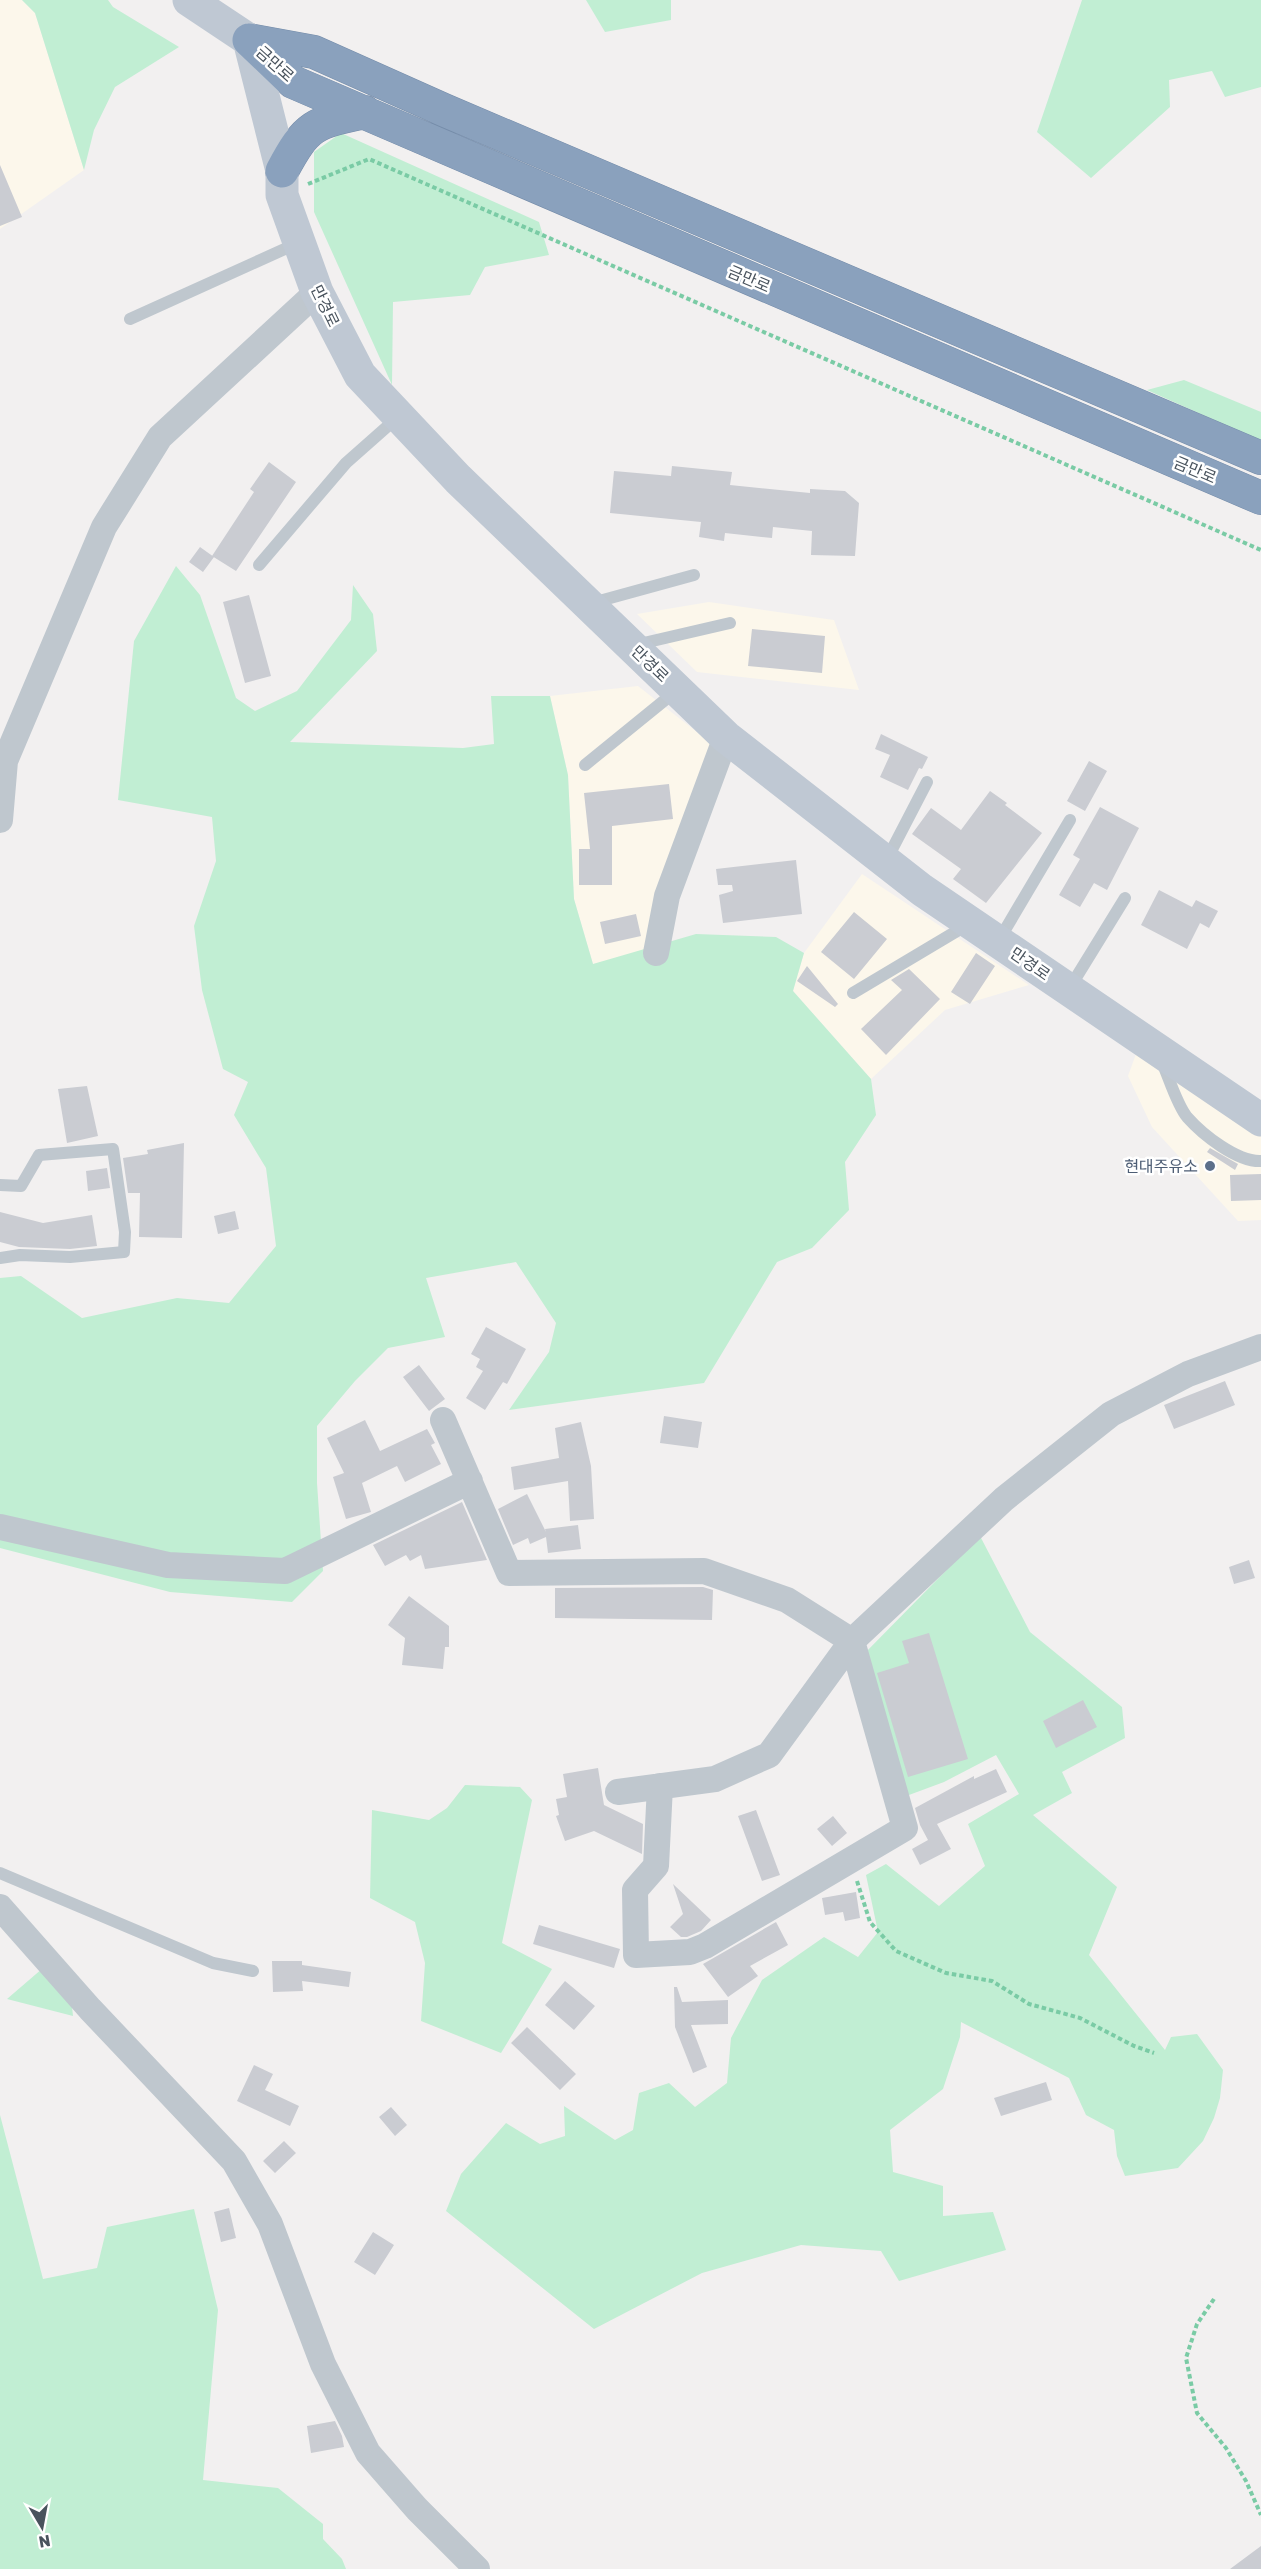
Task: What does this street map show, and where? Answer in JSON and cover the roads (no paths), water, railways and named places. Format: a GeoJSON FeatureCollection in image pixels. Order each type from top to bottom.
{"type":"FeatureCollection","features":[{"type":"Feature","properties":{"kind":"highway","name":"금만로"},"geometry":{"type":"LineString","coordinates":[[249,40],[293,82],[365,112],[422,140],[1261,498]]}},
{"type":"Feature","properties":{"kind":"highway","name":"금만로"},"geometry":{"type":"LineString","coordinates":[[249,40],[314,52],[444,111],[1261,458]]}},
{"type":"Feature","properties":{"kind":"highway"},"geometry":{"type":"LineString","coordinates":[[282,183],[296,146],[310,130],[323,121],[365,112]]}},
{"type":"Feature","properties":{"kind":"street","name":"금만로"},"geometry":{"type":"LineString","coordinates":[[189,0],[249,40]]}},
{"type":"Feature","properties":{"kind":"street","name":"만경로"},"geometry":{"type":"LineString","coordinates":[[249,40],[282,183],[299,242],[317,292],[360,375],[399,417],[458,479],[726,737],[885,862],[1157,1052],[1261,1120]]}},
{"type":"Feature","properties":{"kind":"street"},"geometry":{"type":"LineString","coordinates":[[0,820],[5,761],[104,527],[160,437],[317,292]]}},
{"type":"Feature","properties":{"kind":"street"},"geometry":{"type":"LineString","coordinates":[[657,953],[667,896],[726,737]]}},
{"type":"Feature","properties":{"kind":"street"},"geometry":{"type":"LineString","coordinates":[[618,1792],[715,1779],[769,1755],[852,1641],[1004,1499],[1111,1414],[1188,1374],[1261,1347]]}},
{"type":"Feature","properties":{"kind":"street"},"geometry":{"type":"LineString","coordinates":[[443,1420],[509,1573],[704,1570],[787,1600],[852,1641],[905,1828],[705,1946],[690,1952],[636,1955],[635,1890],[656,1866],[660,1786]]}},
{"type":"Feature","properties":{"kind":"street"},"geometry":{"type":"LineString","coordinates":[[0,1527],[168,1565],[285,1571],[470,1481]]}},
{"type":"Feature","properties":{"kind":"street"},"geometry":{"type":"LineString","coordinates":[[0,1907],[90,2009],[234,2161],[270,2223],[323,2364],[368,2452],[417,2509],[477,2569]]}},
{"type":"Feature","properties":{"kind":"lane"},"geometry":{"type":"LineString","coordinates":[[130,319],[299,242]]}},
{"type":"Feature","properties":{"kind":"lane"},"geometry":{"type":"LineString","coordinates":[[259,565],[346,463],[399,417]]}},
{"type":"Feature","properties":{"kind":"lane"},"geometry":{"type":"LineString","coordinates":[[588,604],[694,576]]}},
{"type":"Feature","properties":{"kind":"lane"},"geometry":{"type":"LineString","coordinates":[[631,646],[730,623]]}},
{"type":"Feature","properties":{"kind":"lane"},"geometry":{"type":"LineString","coordinates":[[585,765],[677,690]]}},
{"type":"Feature","properties":{"kind":"lane"},"geometry":{"type":"LineString","coordinates":[[885,862],[927,782]]}},
{"type":"Feature","properties":{"kind":"lane"},"geometry":{"type":"LineString","coordinates":[[998,942],[1070,820]]}},
{"type":"Feature","properties":{"kind":"lane"},"geometry":{"type":"LineString","coordinates":[[1068,990],[1125,898]]}},
{"type":"Feature","properties":{"kind":"lane"},"geometry":{"type":"LineString","coordinates":[[853,993],[971,923]]}},
{"type":"Feature","properties":{"kind":"lane"},"geometry":{"type":"LineString","coordinates":[[1157,1052],[1187,1116],[1227,1151],[1253,1162],[1261,1161]]}},
{"type":"Feature","properties":{"kind":"lane"},"geometry":{"type":"LineString","coordinates":[[0,1185],[21,1186],[39,1155],[113,1149],[125,1232],[124,1252],[70,1257],[20,1255],[0,1258]]}},
{"type":"Feature","properties":{"kind":"lane"},"geometry":{"type":"LineString","coordinates":[[0,1873],[213,1963],[254,1971]]}},
{"type":"Feature","properties":{"kind":"place","name":"현대주유소"},"geometry":{"type":"Point","coordinates":[1210,1166]}}]}
